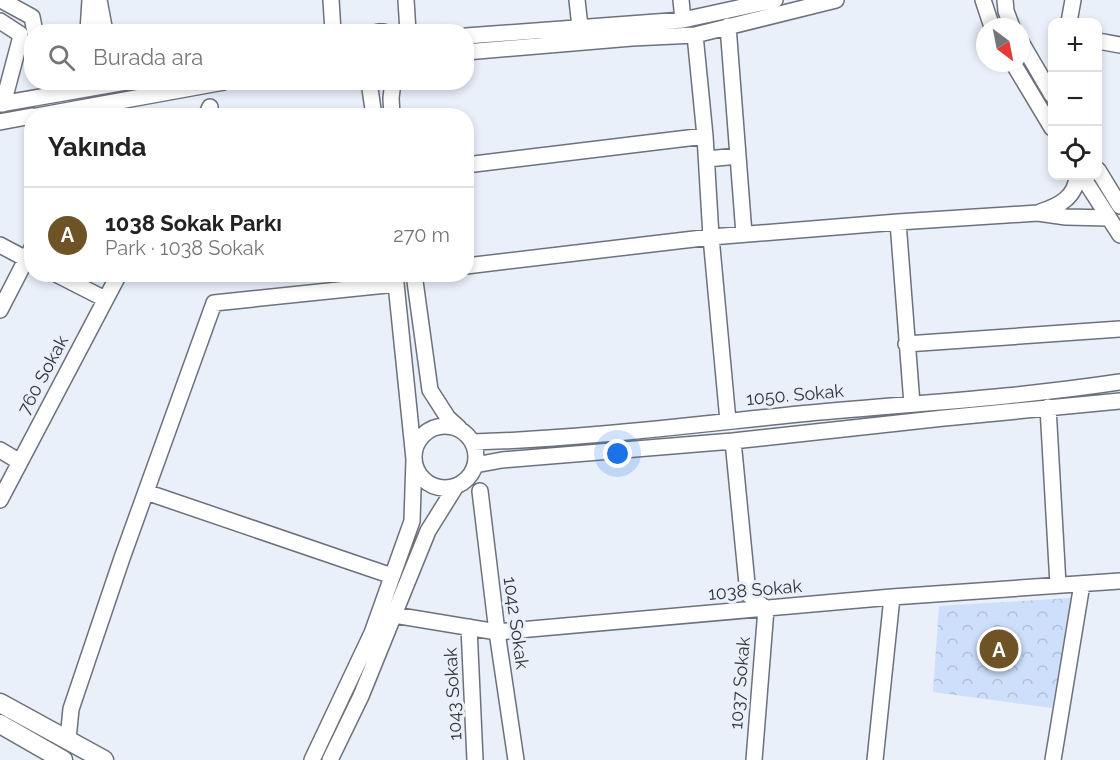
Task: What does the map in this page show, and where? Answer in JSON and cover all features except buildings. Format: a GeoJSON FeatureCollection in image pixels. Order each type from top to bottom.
{"type":"FeatureCollection","features":[{"type":"Feature","properties":{"kind":"main road"},"geometry":{"type":"LineString","coordinates":[[0,703],[104,760]]}},
{"type":"Feature","properties":{"kind":"main road"},"geometry":{"type":"LineString","coordinates":[[0,724],[63,760]]}},
{"type":"Feature","properties":{"kind":"street"},"geometry":{"type":"LineString","coordinates":[[0,4],[2,0],[32,17],[33,24]]}},
{"type":"Feature","properties":{"kind":"street"},"geometry":{"type":"LineString","coordinates":[[88,24],[90,0]]}},
{"type":"Feature","properties":{"kind":"street"},"geometry":{"type":"LineString","coordinates":[[99,0],[104,24]]}},
{"type":"Feature","properties":{"kind":"street"},"geometry":{"type":"LineString","coordinates":[[331,0],[332,24]]}},
{"type":"Feature","properties":{"kind":"street"},"geometry":{"type":"LineString","coordinates":[[406,0],[408,24]]}},
{"type":"Feature","properties":{"kind":"street"},"geometry":{"type":"LineString","coordinates":[[577,0],[580,27]]}},
{"type":"Feature","properties":{"kind":"street"},"geometry":{"type":"LineString","coordinates":[[474,35],[683,20],[775,0]]}},
{"type":"Feature","properties":{"kind":"street"},"geometry":{"type":"LineString","coordinates":[[474,51],[695,34],[836,0]]}},
{"type":"Feature","properties":{"kind":"street"},"geometry":{"type":"LineString","coordinates":[[974,0],[987,18]]}},
{"type":"Feature","properties":{"kind":"street"},"geometry":{"type":"LineString","coordinates":[[983,0],[989,18]]}},
{"type":"Feature","properties":{"kind":"street"},"geometry":{"type":"LineString","coordinates":[[1005,0],[1010,18]]}},
{"type":"Feature","properties":{"kind":"street"},"geometry":{"type":"LineString","coordinates":[[1070,18],[1072,0]]}},
{"type":"Feature","properties":{"kind":"street"},"geometry":{"type":"LineString","coordinates":[[681,1],[683,20]]}},
{"type":"Feature","properties":{"kind":"street"},"geometry":{"type":"LineString","coordinates":[[0,21],[20,34],[1,104],[67,90]]}},
{"type":"Feature","properties":{"kind":"street"},"geometry":{"type":"LineString","coordinates":[[728,26],[744,234]]}},
{"type":"Feature","properties":{"kind":"street"},"geometry":{"type":"LineString","coordinates":[[695,34],[728,421]]}},
{"type":"Feature","properties":{"kind":"street"},"geometry":{"type":"LineString","coordinates":[[1102,42],[1120,45]]}},
{"type":"Feature","properties":{"kind":"street"},"geometry":{"type":"LineString","coordinates":[[1030,57],[1048,87]]}},
{"type":"Feature","properties":{"kind":"street"},"geometry":{"type":"LineString","coordinates":[[1019,72],[1052,126]]}},
{"type":"Feature","properties":{"kind":"street"},"geometry":{"type":"LineString","coordinates":[[32,99],[33,90]]}},
{"type":"Feature","properties":{"kind":"street"},"geometry":{"type":"LineString","coordinates":[[109,108],[189,90]]}},
{"type":"Feature","properties":{"kind":"street"},"geometry":{"type":"LineString","coordinates":[[370,90],[373,108]]}},
{"type":"Feature","properties":{"kind":"street"},"geometry":{"type":"LineString","coordinates":[[392,90],[392,108]]}},
{"type":"Feature","properties":{"kind":"street"},"geometry":{"type":"LineString","coordinates":[[0,122],[24,118]]}},
{"type":"Feature","properties":{"kind":"street"},"geometry":{"type":"LineString","coordinates":[[474,164],[705,136]]}},
{"type":"Feature","properties":{"kind":"street"},"geometry":{"type":"LineString","coordinates":[[707,159],[738,156]]}},
{"type":"Feature","properties":{"kind":"street"},"geometry":{"type":"LineString","coordinates":[[1102,177],[1120,206]]}},
{"type":"Feature","properties":{"kind":"street"},"geometry":{"type":"LineString","coordinates":[[1038,213],[1061,204],[1077,185],[1077,180]]}},
{"type":"Feature","properties":{"kind":"street"},"geometry":{"type":"LineString","coordinates":[[1085,180],[1120,235]]}},
{"type":"Feature","properties":{"kind":"street"},"geometry":{"type":"LineString","coordinates":[[474,265],[711,237],[898,222],[1038,213],[1066,217],[1109,218]]}},
{"type":"Feature","properties":{"kind":"street"},"geometry":{"type":"LineString","coordinates":[[898,222],[912,404]]}},
{"type":"Feature","properties":{"kind":"street"},"geometry":{"type":"LineString","coordinates":[[0,245],[24,254]]}},
{"type":"Feature","properties":{"kind":"street"},"geometry":{"type":"LineString","coordinates":[[0,310],[24,267]]}},
{"type":"Feature","properties":{"kind":"street"},"geometry":{"type":"LineString","coordinates":[[72,282],[105,299]]}},
{"type":"Feature","properties":{"kind":"street","name":"760 Sokak"},"geometry":{"type":"LineString","coordinates":[[0,500],[115,282]]}},
{"type":"Feature","properties":{"kind":"street"},"geometry":{"type":"LineString","coordinates":[[68,739],[71,709],[214,303],[372,282]]}},
{"type":"Feature","properties":{"kind":"street"},"geometry":{"type":"LineString","coordinates":[[395,282],[414,459],[418,473],[433,486],[443,488],[456,486],[463,483],[470,475],[475,465],[476,454],[468,435],[448,418],[430,390],[415,282]]}},
{"type":"Feature","properties":{"kind":"street"},"geometry":{"type":"LineString","coordinates":[[906,344],[1120,329]]}},
{"type":"Feature","properties":{"kind":"street","name":"1050. Sokak"},"geometry":{"type":"LineString","coordinates":[[472,442],[509,441],[912,404],[1120,382]]}},
{"type":"Feature","properties":{"kind":"street","name":"1050. Sokak"},"geometry":{"type":"LineString","coordinates":[[475,465],[502,460],[733,441],[1120,401]]}},
{"type":"Feature","properties":{"kind":"street"},"geometry":{"type":"LineString","coordinates":[[1048,407],[1058,585]]}},
{"type":"Feature","properties":{"kind":"street"},"geometry":{"type":"LineString","coordinates":[[312,760],[372,633],[412,521],[416,445],[429,430],[438,426],[449,425],[459,428]]}},
{"type":"Feature","properties":{"kind":"street"},"geometry":{"type":"LineString","coordinates":[[733,441],[748,594],[766,609]]}},
{"type":"Feature","properties":{"kind":"street"},"geometry":{"type":"LineString","coordinates":[[0,450],[20,462]]}},
{"type":"Feature","properties":{"kind":"street"},"geometry":{"type":"LineString","coordinates":[[330,760],[361,696],[428,531],[456,486]]}},
{"type":"Feature","properties":{"kind":"street","name":"1042 Sokak"},"geometry":{"type":"LineString","coordinates":[[480,491],[497,632],[516,760]]}},
{"type":"Feature","properties":{"kind":"street"},"geometry":{"type":"LineString","coordinates":[[146,492],[392,576]]}},
{"type":"Feature","properties":{"kind":"street","name":"1038 Sokak"},"geometry":{"type":"LineString","coordinates":[[394,615],[497,632],[892,597],[1120,581]]}},
{"type":"Feature","properties":{"kind":"street"},"geometry":{"type":"LineString","coordinates":[[1053,760],[1082,584]]}},
{"type":"Feature","properties":{"kind":"street"},"geometry":{"type":"LineString","coordinates":[[875,760],[892,597]]}},
{"type":"Feature","properties":{"kind":"street","name":"1037 Sokak"},"geometry":{"type":"LineString","coordinates":[[754,760],[766,609]]}},
{"type":"Feature","properties":{"kind":"street","name":"1043 Sokak"},"geometry":{"type":"LineString","coordinates":[[469,627],[475,760]]}},
{"type":"Feature","properties":{"kind":"green space"},"geometry":{"type":"Polygon","coordinates":[[[1072,598],[1052,708],[933,692],[939,606],[1072,598]]]}},
{"type":"Feature","properties":{"kind":"place","name":"1038 Sokak Parkı"},"geometry":{"type":"Point","coordinates":[999,649]}}]}
